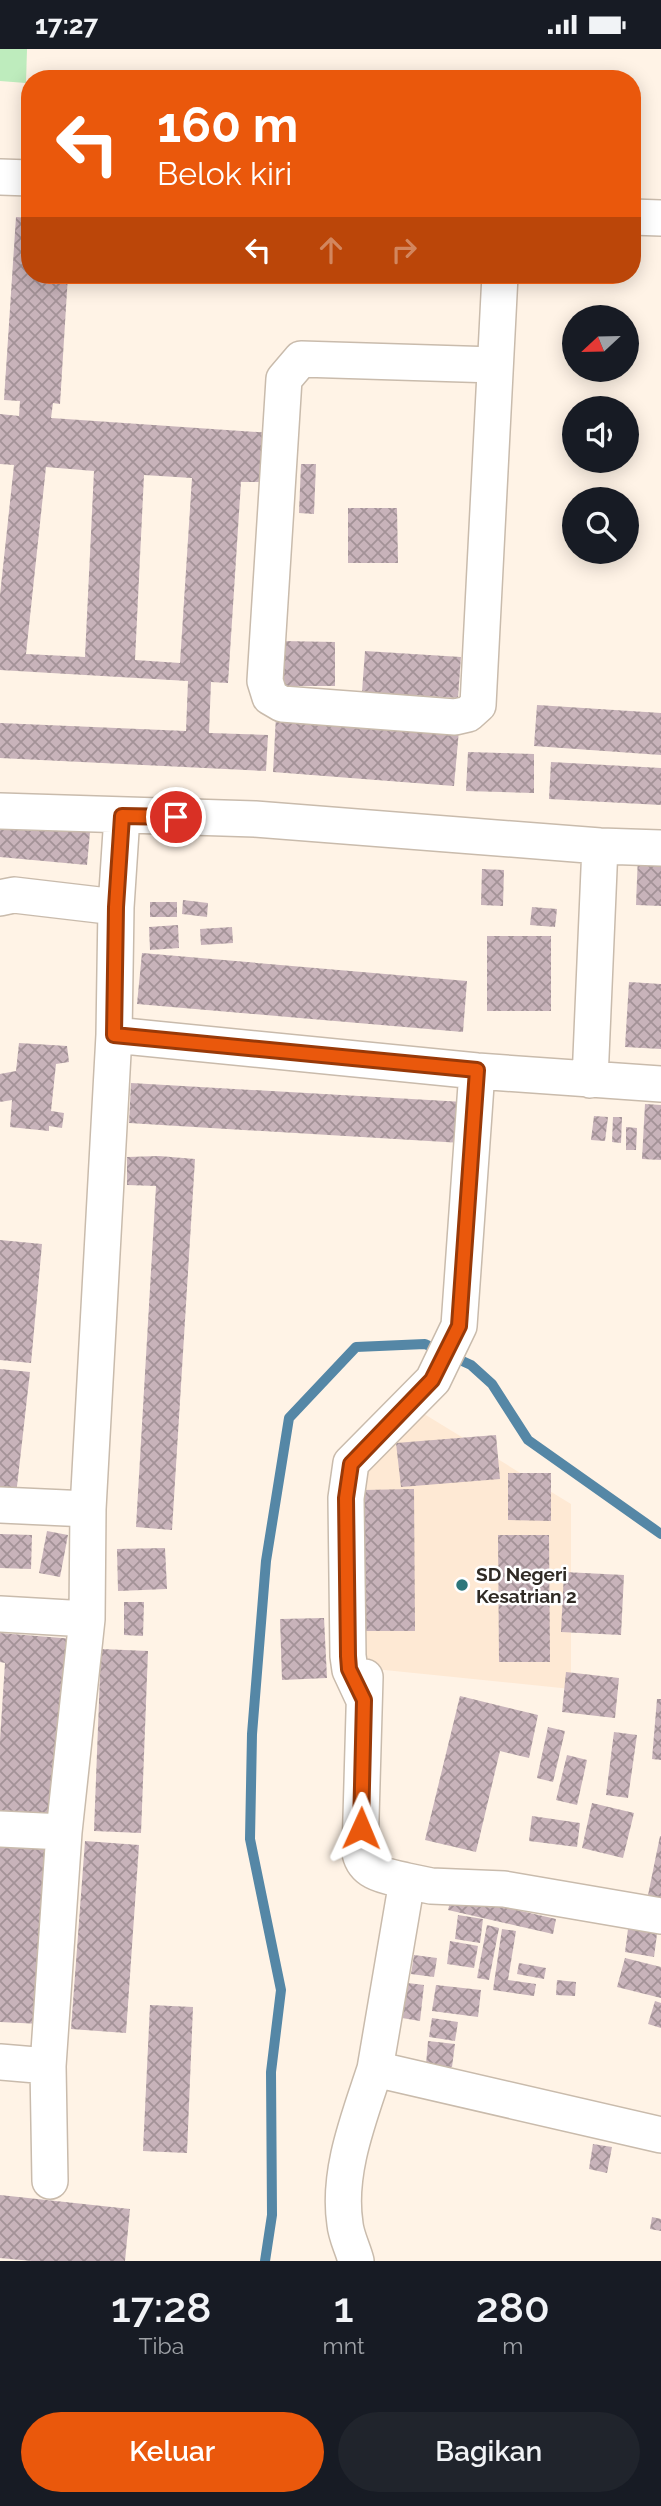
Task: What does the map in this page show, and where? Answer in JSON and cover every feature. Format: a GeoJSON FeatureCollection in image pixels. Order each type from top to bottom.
{"type":"FeatureCollection","features":[{"type":"Feature","properties":{"kind":"street"},"geometry":{"type":"LineString","coordinates":[[0,177],[21,178]]}},
{"type":"Feature","properties":{"kind":"street"},"geometry":{"type":"LineString","coordinates":[[641,217],[661,216]]}},
{"type":"Feature","properties":{"kind":"street"},"geometry":{"type":"LineString","coordinates":[[495,365],[301,359],[291,367],[284,379],[265,681],[270,697],[282,704],[454,717],[468,714],[478,705],[500,284]]}},
{"type":"Feature","properties":{"kind":"street"},"geometry":{"type":"LineString","coordinates":[[0,811],[255,819],[600,846],[661,848]]}},
{"type":"Feature","properties":{"kind":"street"},"geometry":{"type":"LineString","coordinates":[[50,2181],[48,2066],[64,1832],[87,1619],[88,1509],[114,1035],[116,907],[122,816]]}},
{"type":"Feature","properties":{"kind":"street"},"geometry":{"type":"LineString","coordinates":[[590,1080],[600,846]]}},
{"type":"Feature","properties":{"kind":"street"},"geometry":{"type":"LineString","coordinates":[[0,898],[14,895],[116,907]]}},
{"type":"Feature","properties":{"kind":"street"},"geometry":{"type":"LineString","coordinates":[[114,1035],[477,1070],[661,1084]]}},
{"type":"Feature","properties":{"kind":"street"},"geometry":{"type":"LineString","coordinates":[[477,1070],[456,1332],[436,1373],[351,1464],[346,1498],[348,1656],[349,1669],[364,1686],[360,1853],[363,1864],[370,1871],[407,1881],[431,1886],[504,1889],[661,1916]]}},
{"type":"Feature","properties":{"kind":"street"},"geometry":{"type":"LineString","coordinates":[[0,1505],[88,1509]]}},
{"type":"Feature","properties":{"kind":"street"},"geometry":{"type":"LineString","coordinates":[[0,1614],[87,1619]]}},
{"type":"Feature","properties":{"kind":"street"},"geometry":{"type":"LineString","coordinates":[[0,1829],[64,1832]]}},
{"type":"Feature","properties":{"kind":"street"},"geometry":{"type":"LineString","coordinates":[[356,2261],[345,2224],[345,2179],[353,2139],[375,2069],[407,1881]]}},
{"type":"Feature","properties":{"kind":"street"},"geometry":{"type":"LineString","coordinates":[[0,2062],[48,2066]]}},
{"type":"Feature","properties":{"kind":"street"},"geometry":{"type":"LineString","coordinates":[[375,2069],[661,2134]]}},
{"type":"Feature","properties":{"kind":"shaded area","name":"SD Negeri Kesatrian 2"},"geometry":{"type":"Polygon","coordinates":[[[416,1409],[571,1504],[571,1689],[355,1667],[352,1495],[367,1460],[416,1409]]]}},
{"type":"Feature","properties":{"kind":"green space"},"geometry":{"type":"Polygon","coordinates":[[[0,49],[27,49],[26,70],[21,70],[21,83],[0,81],[0,49]]]}},
{"type":"Feature","properties":{"kind":"building"},"geometry":{"type":"Polygon","coordinates":[[[16,217],[21,217],[21,284],[67,284],[60,404],[53,403],[51,418],[272,433],[269,482],[241,482],[228,683],[211,682],[209,733],[268,735],[266,771],[0,758],[0,723],[186,731],[188,681],[0,670],[0,595],[14,465],[0,464],[0,414],[19,416],[20,401],[4,400],[16,217]],[[46,467],[26,654],[85,657],[94,471],[46,467]],[[144,475],[135,660],[180,663],[192,478],[144,475]]]}},
{"type":"Feature","properties":{"kind":"building"},"geometry":{"type":"Polygon","coordinates":[[[301,464],[316,464],[314,514],[299,513],[301,464]]]}},
{"type":"Feature","properties":{"kind":"building"},"geometry":{"type":"Polygon","coordinates":[[[348,508],[397,508],[398,563],[348,563],[348,508]]]}},
{"type":"Feature","properties":{"kind":"building"},"geometry":{"type":"Polygon","coordinates":[[[282,641],[335,642],[335,686],[282,686],[282,641]]]}},
{"type":"Feature","properties":{"kind":"building"},"geometry":{"type":"Polygon","coordinates":[[[365,651],[461,657],[458,698],[362,692],[365,651]]]}},
{"type":"Feature","properties":{"kind":"building"},"geometry":{"type":"Polygon","coordinates":[[[537,705],[661,713],[661,755],[534,746],[537,705]]]}},
{"type":"Feature","properties":{"kind":"building"},"geometry":{"type":"Polygon","coordinates":[[[276,716],[459,730],[454,786],[273,772],[276,716]]]}},
{"type":"Feature","properties":{"kind":"building"},"geometry":{"type":"Polygon","coordinates":[[[468,752],[534,754],[534,793],[466,791],[468,752]]]}},
{"type":"Feature","properties":{"kind":"building"},"geometry":{"type":"Polygon","coordinates":[[[551,762],[661,768],[661,805],[549,799],[551,762]]]}},
{"type":"Feature","properties":{"kind":"building"},"geometry":{"type":"Polygon","coordinates":[[[0,813],[91,821],[87,865],[0,857],[0,813]]]}},
{"type":"Feature","properties":{"kind":"building"},"geometry":{"type":"Polygon","coordinates":[[[638,854],[661,855],[661,906],[636,905],[638,854]]]}},
{"type":"Feature","properties":{"kind":"building"},"geometry":{"type":"Polygon","coordinates":[[[482,869],[504,870],[503,906],[481,905],[482,869]]]}},
{"type":"Feature","properties":{"kind":"building"},"geometry":{"type":"Polygon","coordinates":[[[183,900],[208,903],[207,917],[182,914],[183,900]]]}},
{"type":"Feature","properties":{"kind":"building"},"geometry":{"type":"Polygon","coordinates":[[[150,902],[177,902],[177,917],[150,917],[150,902]]]}},
{"type":"Feature","properties":{"kind":"building"},"geometry":{"type":"Polygon","coordinates":[[[532,907],[557,909],[555,927],[530,925],[532,907]]]}},
{"type":"Feature","properties":{"kind":"building"},"geometry":{"type":"Polygon","coordinates":[[[178,925],[179,948],[150,950],[149,927],[178,925]]]}},
{"type":"Feature","properties":{"kind":"building"},"geometry":{"type":"Polygon","coordinates":[[[232,927],[233,943],[201,945],[200,929],[232,927]]]}},
{"type":"Feature","properties":{"kind":"building"},"geometry":{"type":"Polygon","coordinates":[[[487,936],[551,936],[551,1011],[487,1011],[487,936]]]}},
{"type":"Feature","properties":{"kind":"building"},"geometry":{"type":"Polygon","coordinates":[[[142,953],[467,981],[463,1032],[137,1004],[142,953]]]}},
{"type":"Feature","properties":{"kind":"building"},"geometry":{"type":"Polygon","coordinates":[[[629,982],[661,984],[661,1049],[625,1047],[629,982]]]}},
{"type":"Feature","properties":{"kind":"building"},"geometry":{"type":"Polygon","coordinates":[[[19,1043],[67,1046],[69,1062],[56,1064],[51,1111],[64,1113],[62,1128],[49,1126],[49,1131],[10,1127],[12,1100],[0,1102],[0,1074],[16,1071],[19,1043]]]}},
{"type":"Feature","properties":{"kind":"building"},"geometry":{"type":"Polygon","coordinates":[[[131,1083],[464,1102],[462,1143],[129,1123],[131,1083]]]}},
{"type":"Feature","properties":{"kind":"building"},"geometry":{"type":"Polygon","coordinates":[[[645,1104],[661,1105],[661,1160],[642,1159],[645,1104]]]}},
{"type":"Feature","properties":{"kind":"building"},"geometry":{"type":"Polygon","coordinates":[[[594,1116],[608,1117],[605,1141],[591,1140],[594,1116]]]}},
{"type":"Feature","properties":{"kind":"building"},"geometry":{"type":"Polygon","coordinates":[[[613,1117],[622,1117],[621,1143],[612,1142],[613,1117]]]}},
{"type":"Feature","properties":{"kind":"building"},"geometry":{"type":"Polygon","coordinates":[[[626,1127],[637,1128],[636,1150],[626,1150],[626,1127]]]}},
{"type":"Feature","properties":{"kind":"building"},"geometry":{"type":"Polygon","coordinates":[[[127,1157],[195,1159],[172,1530],[136,1527],[156,1186],[127,1185],[127,1157]]]}},
{"type":"Feature","properties":{"kind":"building"},"geometry":{"type":"Polygon","coordinates":[[[0,1240],[42,1244],[31,1363],[0,1360],[0,1240]]]}},
{"type":"Feature","properties":{"kind":"building"},"geometry":{"type":"Polygon","coordinates":[[[0,1369],[30,1372],[16,1495],[0,1493],[0,1369]]]}},
{"type":"Feature","properties":{"kind":"building"},"geometry":{"type":"Polygon","coordinates":[[[496,1435],[500,1479],[401,1487],[396,1443],[496,1435]]]}},
{"type":"Feature","properties":{"kind":"building"},"geometry":{"type":"Polygon","coordinates":[[[508,1473],[551,1473],[551,1521],[508,1520],[508,1473]]]}},
{"type":"Feature","properties":{"kind":"building"},"geometry":{"type":"Polygon","coordinates":[[[414,1489],[415,1631],[364,1631],[363,1490],[414,1489]]]}},
{"type":"Feature","properties":{"kind":"building"},"geometry":{"type":"Polygon","coordinates":[[[47,1531],[68,1535],[60,1577],[39,1573],[47,1531]]]}},
{"type":"Feature","properties":{"kind":"building"},"geometry":{"type":"Polygon","coordinates":[[[0,1534],[32,1535],[31,1569],[0,1568],[0,1534]]]}},
{"type":"Feature","properties":{"kind":"building"},"geometry":{"type":"Polygon","coordinates":[[[498,1535],[549,1535],[550,1662],[499,1662],[498,1535]]]}},
{"type":"Feature","properties":{"kind":"building"},"geometry":{"type":"Polygon","coordinates":[[[165,1548],[167,1589],[118,1591],[117,1549],[165,1548]]]}},
{"type":"Feature","properties":{"kind":"building"},"geometry":{"type":"Polygon","coordinates":[[[564,1572],[624,1575],[621,1635],[561,1632],[564,1572]]]}},
{"type":"Feature","properties":{"kind":"building"},"geometry":{"type":"Polygon","coordinates":[[[124,1602],[144,1602],[143,1636],[124,1635],[124,1602]]]}},
{"type":"Feature","properties":{"kind":"building"},"geometry":{"type":"Polygon","coordinates":[[[324,1618],[327,1678],[282,1680],[280,1619],[324,1618]]]}},
{"type":"Feature","properties":{"kind":"building"},"geometry":{"type":"Polygon","coordinates":[[[0,1633],[74,1639],[60,1822],[0,1818],[0,1740],[5,1663],[0,1662],[0,1633]]]}},
{"type":"Feature","properties":{"kind":"building"},"geometry":{"type":"Polygon","coordinates":[[[101,1649],[148,1651],[141,1833],[94,1831],[101,1649]]]}},
{"type":"Feature","properties":{"kind":"building"},"geometry":{"type":"Polygon","coordinates":[[[566,1672],[619,1678],[615,1718],[562,1712],[566,1672]]]}},
{"type":"Feature","properties":{"kind":"building"},"geometry":{"type":"Polygon","coordinates":[[[460,1696],[538,1715],[529,1758],[500,1751],[476,1852],[425,1840],[460,1696]]]}},
{"type":"Feature","properties":{"kind":"building"},"geometry":{"type":"Polygon","coordinates":[[[657,1699],[661,1699],[661,1760],[652,1759],[657,1699]]]}},
{"type":"Feature","properties":{"kind":"building"},"geometry":{"type":"Polygon","coordinates":[[[548,1727],[565,1731],[553,1782],[537,1778],[548,1727]]]}},
{"type":"Feature","properties":{"kind":"building"},"geometry":{"type":"Polygon","coordinates":[[[614,1732],[637,1735],[628,1798],[606,1795],[614,1732]]]}},
{"type":"Feature","properties":{"kind":"building"},"geometry":{"type":"Polygon","coordinates":[[[567,1755],[587,1760],[577,1805],[556,1800],[567,1755]]]}},
{"type":"Feature","properties":{"kind":"building"},"geometry":{"type":"Polygon","coordinates":[[[592,1803],[634,1813],[623,1858],[582,1848],[592,1803]]]}},
{"type":"Feature","properties":{"kind":"building"},"geometry":{"type":"Polygon","coordinates":[[[532,1816],[580,1823],[577,1847],[529,1841],[532,1816]]]}},
{"type":"Feature","properties":{"kind":"building"},"geometry":{"type":"Polygon","coordinates":[[[661,1836],[661,1907],[646,1905],[661,1836]]]}},
{"type":"Feature","properties":{"kind":"building"},"geometry":{"type":"Polygon","coordinates":[[[0,1839],[51,1842],[41,2024],[0,2022],[0,1839]]]}},
{"type":"Feature","properties":{"kind":"building"},"geometry":{"type":"Polygon","coordinates":[[[85,1841],[139,1845],[126,2033],[71,2029],[85,1841]]]}},
{"type":"Feature","properties":{"kind":"building"},"geometry":{"type":"Polygon","coordinates":[[[452,1895],[556,1919],[553,1934],[448,1910],[452,1895]]]}},
{"type":"Feature","properties":{"kind":"building"},"geometry":{"type":"Polygon","coordinates":[[[458,1915],[483,1919],[480,1943],[455,1939],[458,1915]]]}},
{"type":"Feature","properties":{"kind":"building"},"geometry":{"type":"Polygon","coordinates":[[[487,1925],[499,1928],[489,1980],[477,1978],[487,1925]]]}},
{"type":"Feature","properties":{"kind":"building"},"geometry":{"type":"Polygon","coordinates":[[[502,1929],[516,1931],[508,1980],[536,1984],[534,1996],[493,1990],[502,1929]]]}},
{"type":"Feature","properties":{"kind":"building"},"geometry":{"type":"Polygon","coordinates":[[[628,1929],[657,1934],[654,1957],[625,1952],[628,1929]]]}},
{"type":"Feature","properties":{"kind":"building"},"geometry":{"type":"Polygon","coordinates":[[[450,1941],[478,1946],[474,1968],[447,1964],[450,1941]]]}},
{"type":"Feature","properties":{"kind":"building"},"geometry":{"type":"Polygon","coordinates":[[[414,1955],[437,1958],[434,1977],[411,1974],[414,1955]]]}},
{"type":"Feature","properties":{"kind":"building"},"geometry":{"type":"Polygon","coordinates":[[[625,1958],[661,1967],[661,1998],[617,1987],[625,1958]]]}},
{"type":"Feature","properties":{"kind":"building"},"geometry":{"type":"Polygon","coordinates":[[[519,1963],[546,1968],[544,1979],[517,1974],[519,1963]]]}},
{"type":"Feature","properties":{"kind":"building"},"geometry":{"type":"Polygon","coordinates":[[[557,1980],[576,1982],[575,1996],[556,1995],[557,1980]]]}},
{"type":"Feature","properties":{"kind":"building"},"geometry":{"type":"Polygon","coordinates":[[[400,1982],[424,1985],[420,2021],[396,2017],[400,1982]]]}},
{"type":"Feature","properties":{"kind":"building"},"geometry":{"type":"Polygon","coordinates":[[[436,1985],[481,1990],[478,2017],[432,2011],[436,1985]]]}},
{"type":"Feature","properties":{"kind":"building"},"geometry":{"type":"Polygon","coordinates":[[[655,2001],[661,2003],[661,2028],[648,2024],[655,2001]]]}},
{"type":"Feature","properties":{"kind":"building"},"geometry":{"type":"Polygon","coordinates":[[[150,2005],[193,2007],[187,2153],[143,2151],[150,2005]]]}},
{"type":"Feature","properties":{"kind":"building"},"geometry":{"type":"Polygon","coordinates":[[[432,2018],[458,2022],[455,2041],[429,2037],[432,2018]]]}},
{"type":"Feature","properties":{"kind":"building"},"geometry":{"type":"Polygon","coordinates":[[[428,2041],[455,2044],[452,2067],[426,2065],[428,2041]]]}},
{"type":"Feature","properties":{"kind":"building"},"geometry":{"type":"Polygon","coordinates":[[[593,2144],[612,2147],[607,2173],[589,2169],[593,2144]]]}},
{"type":"Feature","properties":{"kind":"building"},"geometry":{"type":"Polygon","coordinates":[[[0,2195],[130,2209],[125,2261],[32,2261],[0,2258],[0,2195]]]}},
{"type":"Feature","properties":{"kind":"building"},"geometry":{"type":"Polygon","coordinates":[[[652,2217],[661,2219],[661,2231],[650,2229],[652,2217]]]}},
{"type":"Feature","properties":{"kind":"waterway"},"geometry":{"type":"LineString","coordinates":[[265,2261],[272,2215],[271,2072],[281,1990],[250,1839],[252,1734],[266,1561],[289,1418],[356,1347],[425,1344],[471,1365],[492,1384],[528,1440],[661,1534]]}},
{"type":"Feature","properties":{"kind":"place","name":"SD Negeri Kesatrian 2"},"geometry":{"type":"Point","coordinates":[462,1585]}},
{"type":"Feature","properties":{"kind":"route"},"geometry":{"type":"LineString","coordinates":[[176,817],[122,816],[116,907],[114,1035],[477,1070],[459,1326],[432,1380],[351,1464],[346,1498],[348,1656],[349,1669],[364,1700],[361,1828]]}}]}
